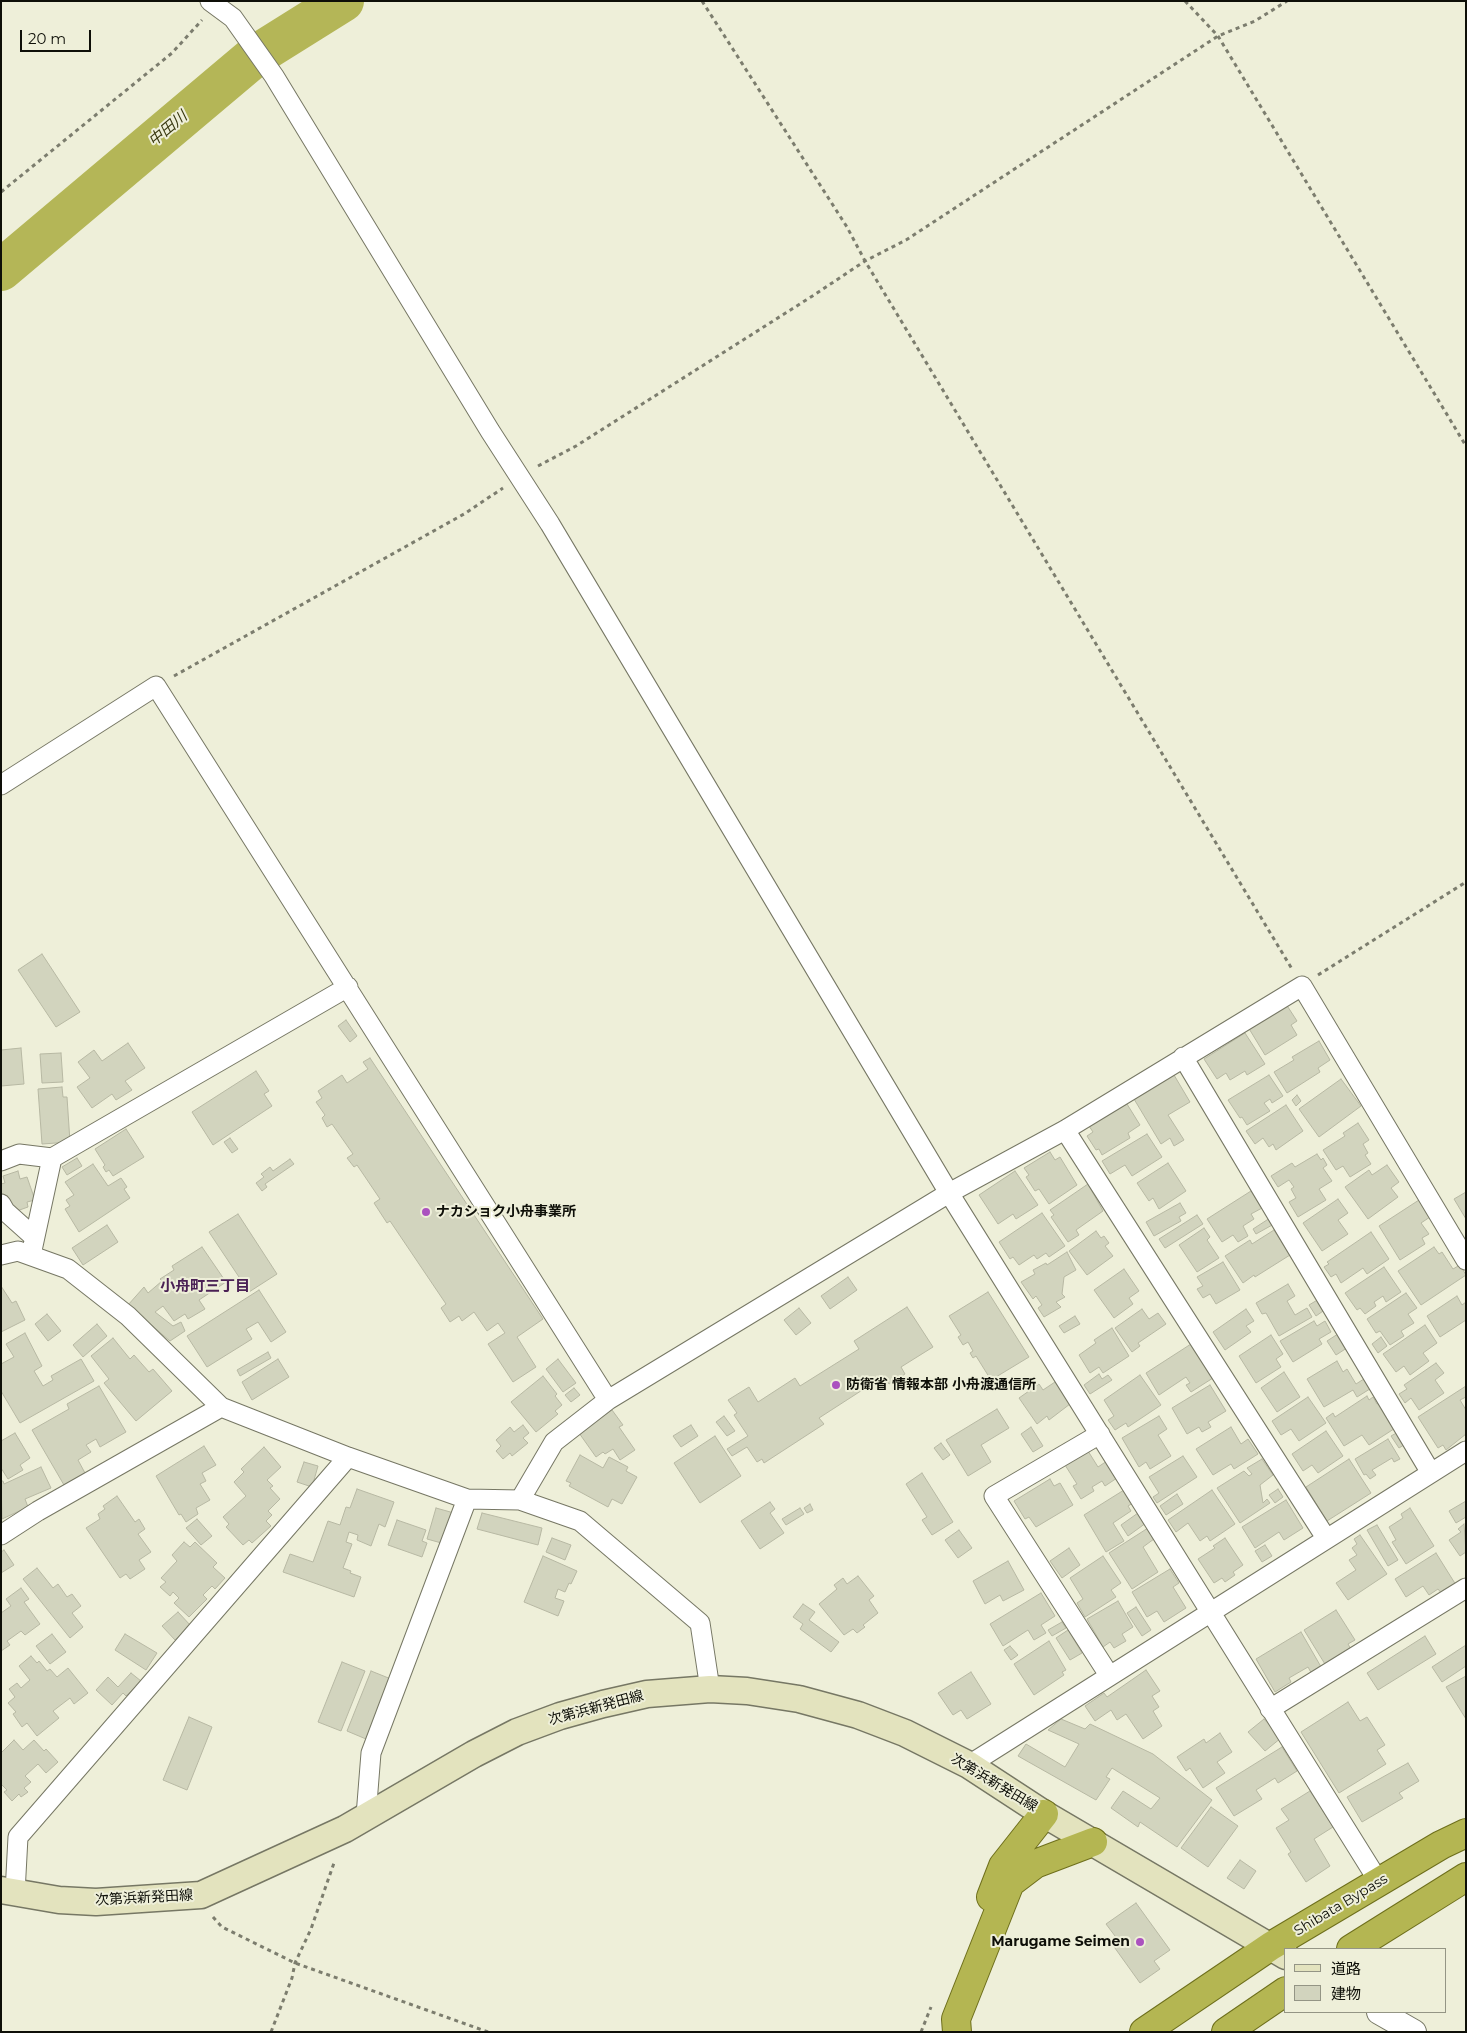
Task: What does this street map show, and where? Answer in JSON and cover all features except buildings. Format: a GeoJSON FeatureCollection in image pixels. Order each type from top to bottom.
{"type":"FeatureCollection","features":[{"type":"Feature","properties":{"kind":"highway"},"geometry":{"type":"LineString","coordinates":[[940,2032],[1003,1866],[1044,1814]]}},
{"type":"Feature","properties":{"kind":"highway","name":"Shibata Bypass"},"geometry":{"type":"LineString","coordinates":[[1144,2032],[1278,1951],[1380,1882],[1441,1845],[1466,1833]]}},
{"type":"Feature","properties":{"kind":"highway"},"geometry":{"type":"LineString","coordinates":[[957,2032],[956,2019],[1010,1883],[1035,1864],[1093,1842]]}},
{"type":"Feature","properties":{"kind":"highway"},"geometry":{"type":"LineString","coordinates":[[1353,1948],[1466,1877]]}},
{"type":"Feature","properties":{"kind":"highway"},"geometry":{"type":"LineString","coordinates":[[1226,2032],[1284,1993]]}},
{"type":"Feature","properties":{"kind":"main road","name":"次第浜新発田線"},"geometry":{"type":"LineString","coordinates":[[8,1891],[59,1900],[96,1902],[201,1895],[345,1829],[474,1754],[516,1732],[603,1704],[647,1694],[710,1689],[748,1690],[798,1698],[858,1715],[905,1733],[969,1765],[1044,1814],[1278,1951]]}},
{"type":"Feature","properties":{"kind":"street"},"geometry":{"type":"LineString","coordinates":[[212,3],[233,18],[274,76],[490,431],[520,476],[949,1194],[1380,1882]]}},
{"type":"Feature","properties":{"kind":"street"},"geometry":{"type":"LineString","coordinates":[[1,786],[156,686],[608,1400]]}},
{"type":"Feature","properties":{"kind":"street"},"geometry":{"type":"LineString","coordinates":[[520,1500],[554,1442],[608,1400],[949,1194],[1065,1130],[1302,986],[1466,1260]]}},
{"type":"Feature","properties":{"kind":"street"},"geometry":{"type":"LineString","coordinates":[[1,1161],[19,1154],[52,1158],[348,987]]}},
{"type":"Feature","properties":{"kind":"street"},"geometry":{"type":"LineString","coordinates":[[1183,1057],[1431,1472]]}},
{"type":"Feature","properties":{"kind":"street"},"geometry":{"type":"LineString","coordinates":[[1065,1130],[1326,1538]]}},
{"type":"Feature","properties":{"kind":"street"},"geometry":{"type":"LineString","coordinates":[[30,1256],[52,1158]]}},
{"type":"Feature","properties":{"kind":"street"},"geometry":{"type":"LineString","coordinates":[[1,1204],[5,1211],[34,1237]]}},
{"type":"Feature","properties":{"kind":"street"},"geometry":{"type":"LineString","coordinates":[[1,1255],[18,1251],[68,1270],[128,1316],[221,1407],[348,1457],[467,1499],[520,1500],[580,1521],[700,1623],[710,1689]]}},
{"type":"Feature","properties":{"kind":"street"},"geometry":{"type":"LineString","coordinates":[[1,1535],[46,1506],[221,1407]]}},
{"type":"Feature","properties":{"kind":"street"},"geometry":{"type":"LineString","coordinates":[[1100,1434],[994,1496],[1109,1675]]}},
{"type":"Feature","properties":{"kind":"street"},"geometry":{"type":"LineString","coordinates":[[969,1765],[1466,1451]]}},
{"type":"Feature","properties":{"kind":"street"},"geometry":{"type":"LineString","coordinates":[[8,1891],[18,1836],[348,1457]]}},
{"type":"Feature","properties":{"kind":"street"},"geometry":{"type":"LineString","coordinates":[[366,1816],[371,1753],[467,1499]]}},
{"type":"Feature","properties":{"kind":"street"},"geometry":{"type":"LineString","coordinates":[[1270,1709],[1466,1588]]}},
{"type":"Feature","properties":{"kind":"street"},"geometry":{"type":"LineString","coordinates":[[1381,2013],[1414,2032]]}},
{"type":"Feature","properties":{"kind":"path"},"geometry":{"type":"LineString","coordinates":[[702,1],[847,227],[865,261],[1302,986],[1466,882]]}},
{"type":"Feature","properties":{"kind":"path"},"geometry":{"type":"LineString","coordinates":[[1186,1],[1218,36],[1466,446]]}},
{"type":"Feature","properties":{"kind":"path"},"geometry":{"type":"LineString","coordinates":[[156,686],[464,514],[520,476],[576,446],[865,261],[906,240],[1218,36],[1255,21],[1286,1]]}},
{"type":"Feature","properties":{"kind":"path"},"geometry":{"type":"LineString","coordinates":[[1,192],[172,53],[212,3]]}},
{"type":"Feature","properties":{"kind":"path"},"geometry":{"type":"LineString","coordinates":[[271,2032],[292,1978],[295,1963],[311,1929],[345,1829]]}},
{"type":"Feature","properties":{"kind":"path"},"geometry":{"type":"LineString","coordinates":[[201,1895],[206,1908],[222,1927],[295,1963],[488,2032]]}},
{"type":"Feature","properties":{"kind":"waterway","name":"中田川"},"geometry":{"type":"LineString","coordinates":[[1,270],[255,56],[343,1]]}},
{"type":"Feature","properties":{"kind":"place","name":"ナカショク小舟事業所"},"geometry":{"type":"Point","coordinates":[426,1212]}},
{"type":"Feature","properties":{"kind":"place","name":"防衛省 情報本部 小舟渡通信所"},"geometry":{"type":"Point","coordinates":[836,1385]}},
{"type":"Feature","properties":{"kind":"place","name":"Marugame Seimen"},"geometry":{"type":"Point","coordinates":[1140,1942]}},
{"type":"Feature","properties":{"kind":"district","name":"小舟町三丁目"},"geometry":{"type":"Point","coordinates":[205,1287]}}]}
